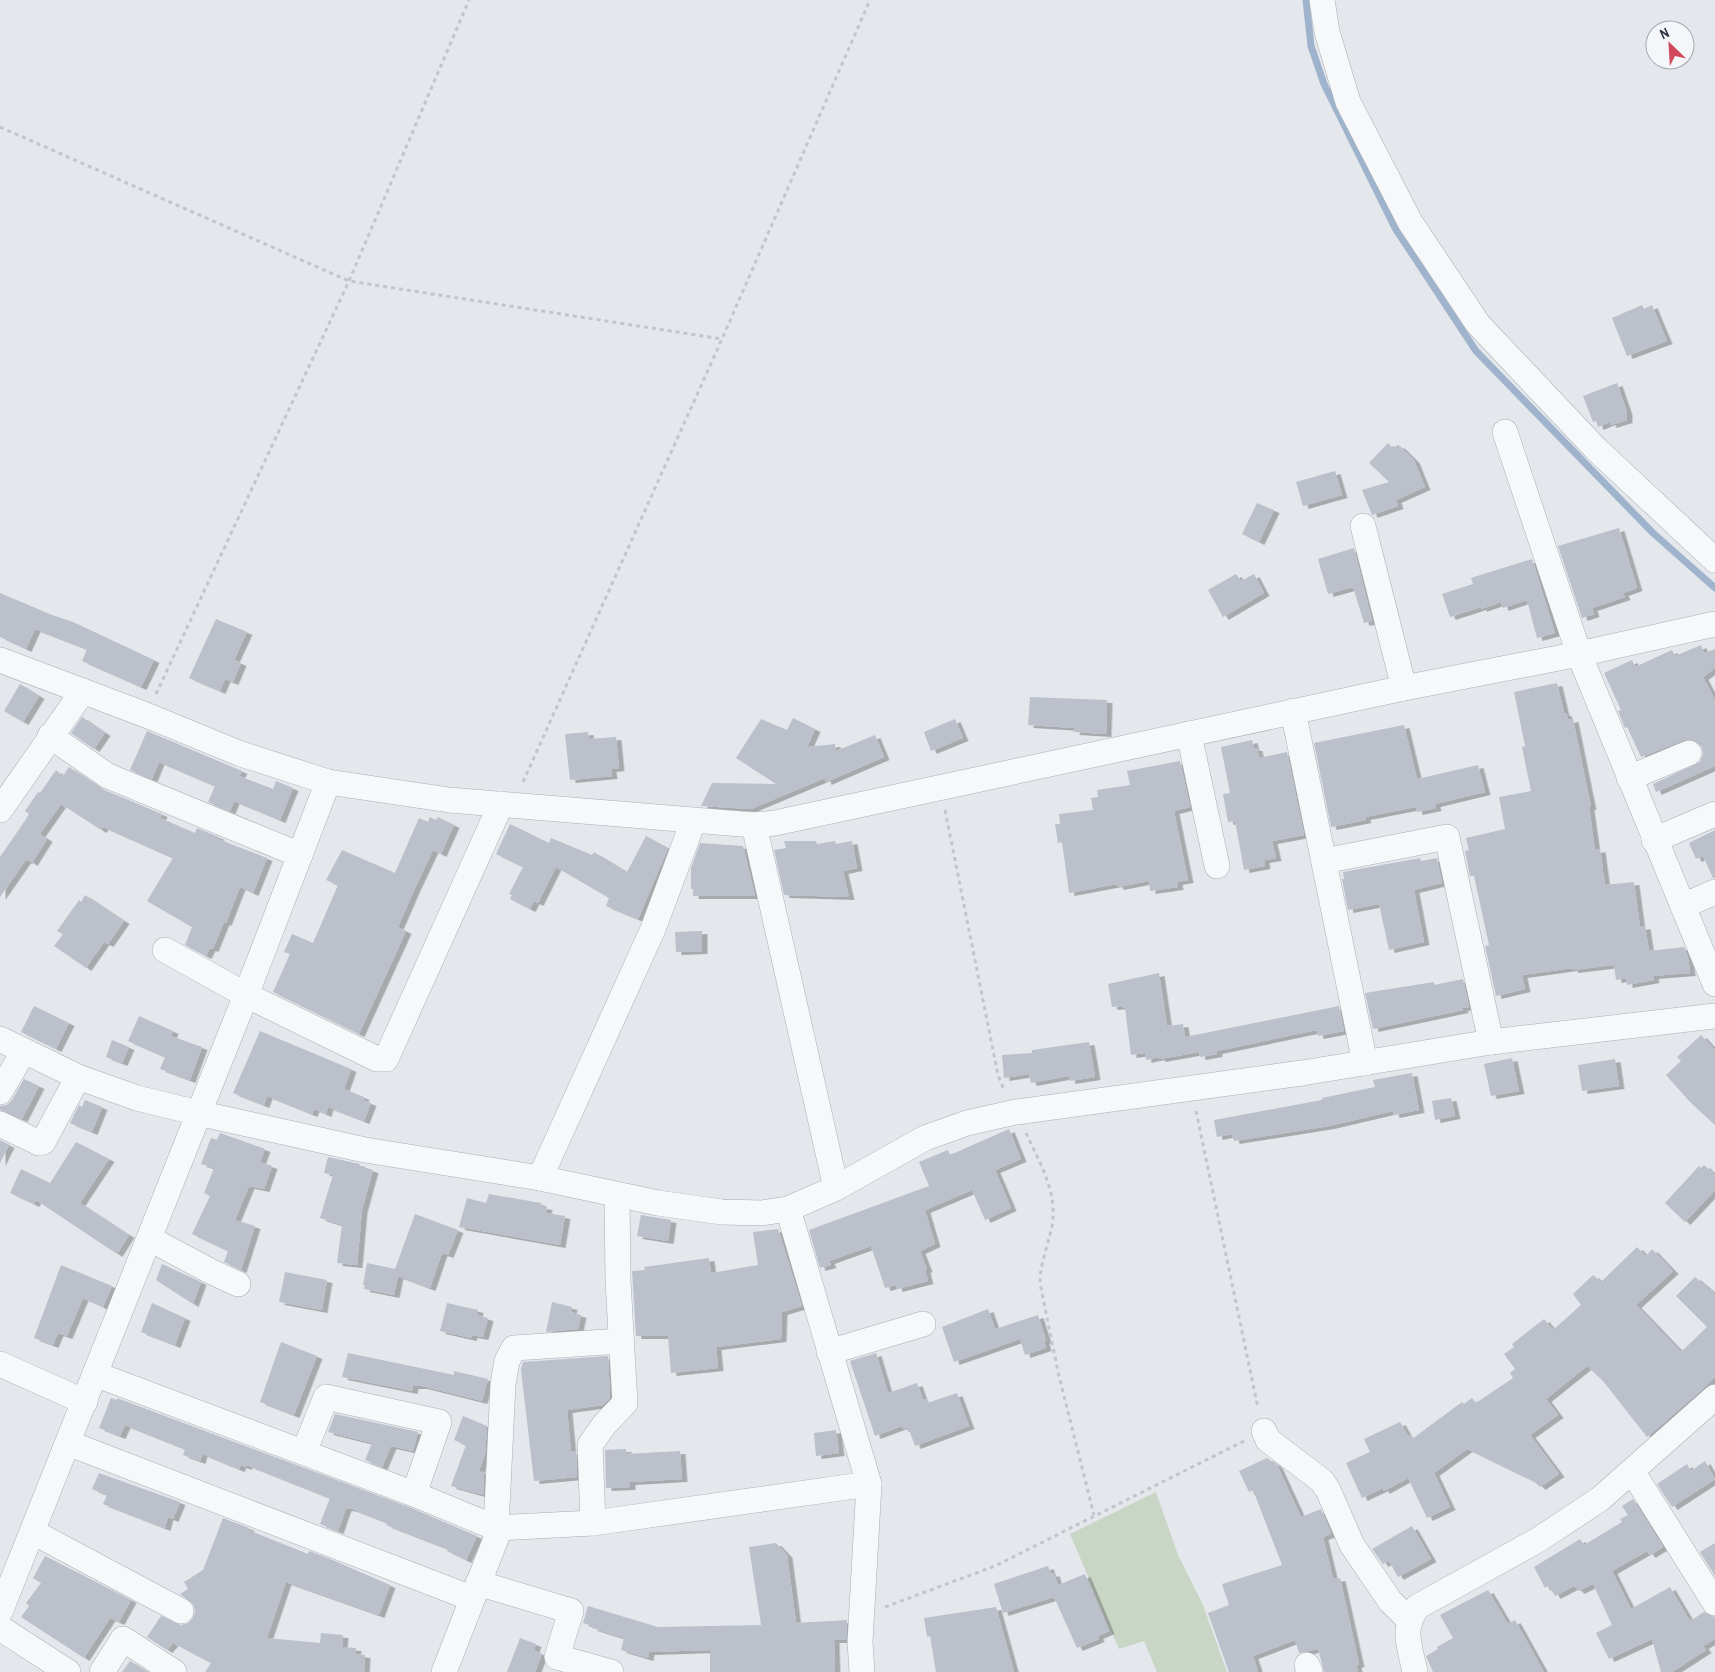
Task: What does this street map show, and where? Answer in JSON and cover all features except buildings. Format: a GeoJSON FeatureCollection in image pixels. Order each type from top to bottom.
{"type":"FeatureCollection","features":[{"type":"Feature","properties":{"kind":"street"},"geometry":{"type":"LineString","coordinates":[[1322,0],[1327,32],[1348,102],[1410,222],[1478,324],[1596,449],[1715,560]]}},
{"type":"Feature","properties":{"kind":"street"},"geometry":{"type":"LineString","coordinates":[[1505,432],[1579,654],[1654,840],[1715,984]]}},
{"type":"Feature","properties":{"kind":"street"},"geometry":{"type":"LineString","coordinates":[[1363,526],[1404,688]]}},
{"type":"Feature","properties":{"kind":"street"},"geometry":{"type":"LineString","coordinates":[[0,660],[146,715],[241,754],[328,782],[449,800],[693,822],[754,825],[775,824],[1293,711],[1579,654],[1715,624]]}},
{"type":"Feature","properties":{"kind":"street"},"geometry":{"type":"LineString","coordinates":[[0,810],[83,691]]}},
{"type":"Feature","properties":{"kind":"street"},"geometry":{"type":"LineString","coordinates":[[1293,711],[1365,1063]]}},
{"type":"Feature","properties":{"kind":"street"},"geometry":{"type":"LineString","coordinates":[[1189,734],[1217,866]]}},
{"type":"Feature","properties":{"kind":"street"},"geometry":{"type":"LineString","coordinates":[[50,736],[108,776],[300,855]]}},
{"type":"Feature","properties":{"kind":"street"},"geometry":{"type":"LineString","coordinates":[[1629,778],[1690,753]]}},
{"type":"Feature","properties":{"kind":"street"},"geometry":{"type":"LineString","coordinates":[[0,1612],[150,1239],[328,782]]}},
{"type":"Feature","properties":{"kind":"street"},"geometry":{"type":"LineString","coordinates":[[165,950],[246,995],[378,1059],[386,1059],[507,805]]}},
{"type":"Feature","properties":{"kind":"street"},"geometry":{"type":"LineString","coordinates":[[1654,840],[1715,814]]}},
{"type":"Feature","properties":{"kind":"street"},"geometry":{"type":"LineString","coordinates":[[540,1178],[653,929],[693,822]]}},
{"type":"Feature","properties":{"kind":"street"},"geometry":{"type":"LineString","coordinates":[[754,825],[836,1188]]}},
{"type":"Feature","properties":{"kind":"street"},"geometry":{"type":"LineString","coordinates":[[1324,861],[1447,837],[1492,1042]]}},
{"type":"Feature","properties":{"kind":"street"},"geometry":{"type":"LineString","coordinates":[[1683,906],[1715,892]]}},
{"type":"Feature","properties":{"kind":"street"},"geometry":{"type":"LineString","coordinates":[[0,1039],[78,1077],[138,1098],[198,1113],[365,1150],[540,1178],[616,1195],[722,1212],[762,1214],[788,1209],[836,1188],[925,1138],[967,1123],[1016,1112],[1365,1063],[1492,1042],[1715,1016]]}},
{"type":"Feature","properties":{"kind":"street"},"geometry":{"type":"LineString","coordinates":[[0,1092],[24,1051]]}},
{"type":"Feature","properties":{"kind":"street"},"geometry":{"type":"LineString","coordinates":[[0,1124],[39,1143],[43,1142],[78,1077]]}},
{"type":"Feature","properties":{"kind":"street"},"geometry":{"type":"LineString","coordinates":[[593,1523],[590,1446],[604,1425],[625,1403],[616,1195]]}},
{"type":"Feature","properties":{"kind":"street"},"geometry":{"type":"LineString","coordinates":[[788,1209],[869,1484],[862,1618],[862,1672]]}},
{"type":"Feature","properties":{"kind":"street"},"geometry":{"type":"LineString","coordinates":[[150,1239],[238,1284]]}},
{"type":"Feature","properties":{"kind":"street"},"geometry":{"type":"LineString","coordinates":[[829,1352],[923,1324]]}},
{"type":"Feature","properties":{"kind":"street"},"geometry":{"type":"LineString","coordinates":[[444,1672],[474,1590],[497,1536],[503,1384],[507,1361],[514,1348],[621,1341]]}},
{"type":"Feature","properties":{"kind":"street"},"geometry":{"type":"LineString","coordinates":[[0,1364],[84,1402]]}},
{"type":"Feature","properties":{"kind":"street"},"geometry":{"type":"LineString","coordinates":[[95,1374],[414,1494],[496,1528],[593,1523],[666,1515],[733,1503],[869,1484]]}},
{"type":"Feature","properties":{"kind":"street"},"geometry":{"type":"LineString","coordinates":[[304,1452],[326,1397],[440,1422],[414,1494]]}},
{"type":"Feature","properties":{"kind":"street"},"geometry":{"type":"LineString","coordinates":[[1415,1672],[1407,1633],[1409,1620],[1417,1607],[1546,1535],[1600,1499],[1715,1397]]}},
{"type":"Feature","properties":{"kind":"street"},"geometry":{"type":"LineString","coordinates":[[1264,1431],[1268,1440],[1322,1481],[1328,1490],[1352,1546],[1390,1601],[1409,1620]]}},
{"type":"Feature","properties":{"kind":"street"},"geometry":{"type":"LineString","coordinates":[[68,1443],[474,1590],[571,1611],[557,1657],[611,1672]]}},
{"type":"Feature","properties":{"kind":"street"},"geometry":{"type":"LineString","coordinates":[[1632,1470],[1715,1603]]}},
{"type":"Feature","properties":{"kind":"street"},"geometry":{"type":"LineString","coordinates":[[33,1532],[181,1611]]}},
{"type":"Feature","properties":{"kind":"street"},"geometry":{"type":"LineString","coordinates":[[0,1628],[68,1672]]}},
{"type":"Feature","properties":{"kind":"street"},"geometry":{"type":"LineString","coordinates":[[102,1672],[123,1639],[174,1672]]}},
{"type":"Feature","properties":{"kind":"path"},"geometry":{"type":"LineString","coordinates":[[146,715],[349,281],[469,0]]}},
{"type":"Feature","properties":{"kind":"path"},"geometry":{"type":"LineString","coordinates":[[507,805],[722,338],[870,0]]}},
{"type":"Feature","properties":{"kind":"path"},"geometry":{"type":"LineString","coordinates":[[0,127],[349,281],[722,338]]}},
{"type":"Feature","properties":{"kind":"path"},"geometry":{"type":"LineString","coordinates":[[940,788],[998,1075],[1053,1196],[1052,1226],[1040,1273],[1040,1283],[1058,1372],[1094,1515]]}},
{"type":"Feature","properties":{"kind":"path"},"geometry":{"type":"LineString","coordinates":[[862,1618],[904,1599],[995,1566],[1264,1431],[1191,1088]]}},
{"type":"Feature","properties":{"kind":"green space"},"geometry":{"type":"Polygon","coordinates":[[[1156,1492],[1178,1555],[1203,1605],[1227,1672],[1157,1672],[1144,1641],[1119,1649],[1070,1534],[1156,1492]]]}},
{"type":"Feature","properties":{"kind":"waterway"},"geometry":{"type":"LineString","coordinates":[[1306,0],[1311,46],[1324,84],[1395,228],[1476,351],[1653,533],[1715,588]]}}]}
